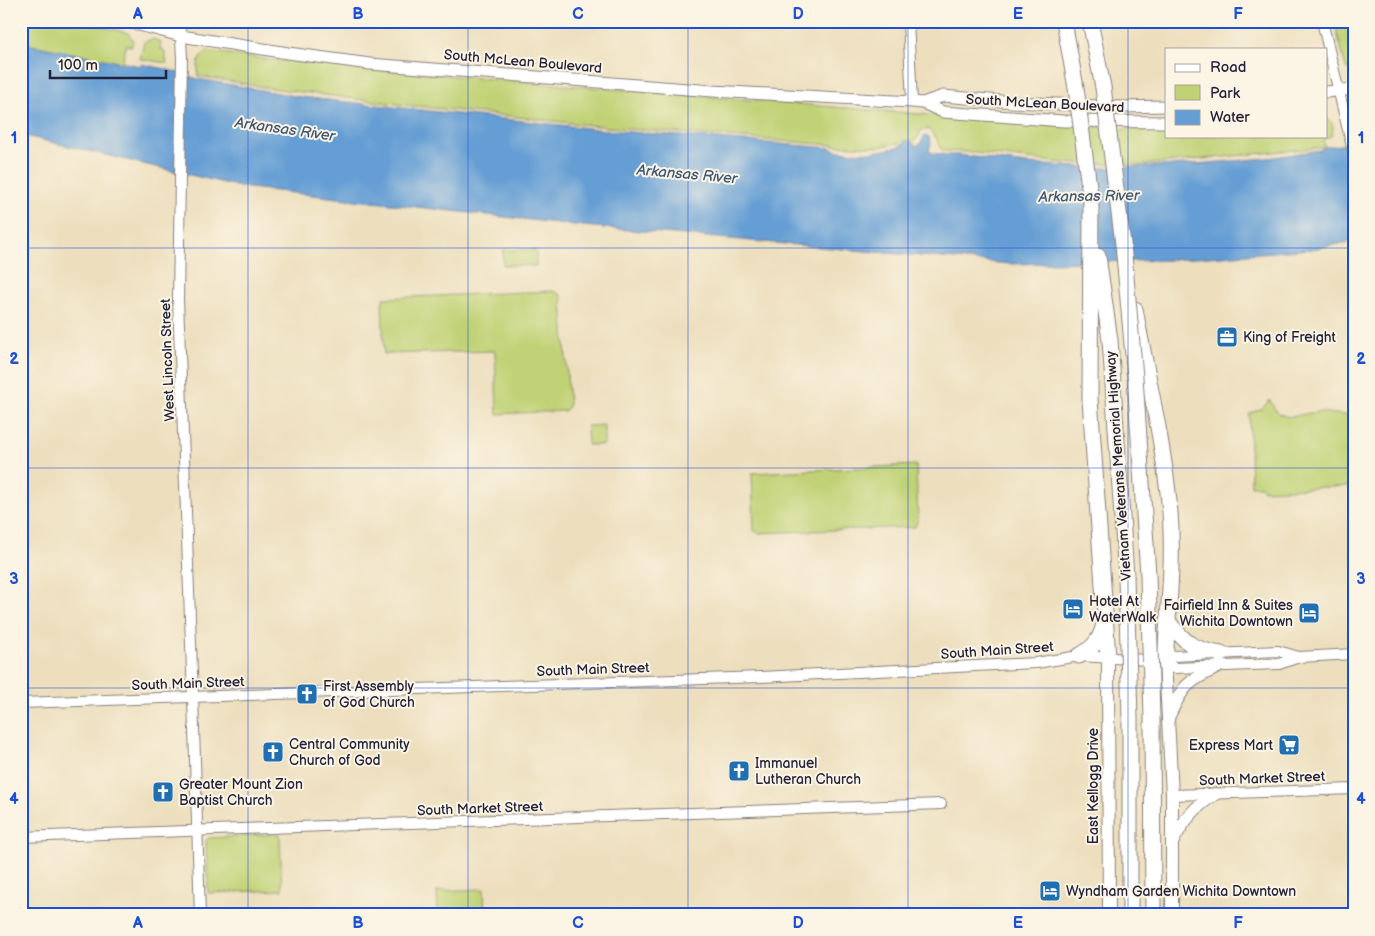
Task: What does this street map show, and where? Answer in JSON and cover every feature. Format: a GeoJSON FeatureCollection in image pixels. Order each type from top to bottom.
{"type":"FeatureCollection","features":[{"type":"Feature","properties":{"kind":"highway","name":"Vietnam Veterans Memorial Highway"},"geometry":{"type":"LineString","coordinates":[[1064,21],[1076,88],[1110,340],[1126,576],[1130,719],[1130,915]]}},
{"type":"Feature","properties":{"kind":"highway","name":"Vietnam Veterans Memorial Highway"},"geometry":{"type":"LineString","coordinates":[[1090,21],[1103,87],[1123,244],[1135,377],[1148,575],[1152,718],[1153,915]]}},
{"type":"Feature","properties":{"kind":"highway"},"geometry":{"type":"LineString","coordinates":[[1091,202],[1090,399],[1108,657]]}},
{"type":"Feature","properties":{"kind":"highway"},"geometry":{"type":"LineString","coordinates":[[1123,244],[1164,460],[1170,513],[1171,566],[1165,661]]}},
{"type":"Feature","properties":{"kind":"highway"},"geometry":{"type":"LineString","coordinates":[[1079,656],[1097,644],[1102,634],[1105,615]]}},
{"type":"Feature","properties":{"kind":"highway"},"geometry":{"type":"LineString","coordinates":[[1167,620],[1182,639],[1195,648],[1205,651],[1220,660]]}},
{"type":"Feature","properties":{"kind":"main road","name":"South McLean Boulevard"},"geometry":{"type":"LineString","coordinates":[[124,21],[180,36],[370,64],[713,91],[918,102],[943,96],[1112,107],[1165,106]]}},
{"type":"Feature","properties":{"kind":"main road"},"geometry":{"type":"LineString","coordinates":[[1330,92],[1354,89]]}},
{"type":"Feature","properties":{"kind":"main road","name":"South McLean Boulevard"},"geometry":{"type":"LineString","coordinates":[[918,102],[943,112],[1063,120],[1165,122]]}},
{"type":"Feature","properties":{"kind":"main road","name":"East Kellogg Drive"},"geometry":{"type":"LineString","coordinates":[[1108,657],[1109,915]]}},
{"type":"Feature","properties":{"kind":"main road"},"geometry":{"type":"LineString","coordinates":[[1167,720],[1179,695],[1186,686],[1220,660]]}},
{"type":"Feature","properties":{"kind":"main road"},"geometry":{"type":"LineString","coordinates":[[1165,661],[1172,795],[1172,915]]}},
{"type":"Feature","properties":{"kind":"main road"},"geometry":{"type":"LineString","coordinates":[[1172,843],[1180,826],[1189,814],[1215,794]]}},
{"type":"Feature","properties":{"kind":"street","name":"West Lincoln Street"},"geometry":{"type":"LineString","coordinates":[[180,21],[182,58],[178,300],[200,915]]}},
{"type":"Feature","properties":{"kind":"street"},"geometry":{"type":"LineString","coordinates":[[908,21],[918,102]]}},
{"type":"Feature","properties":{"kind":"street"},"geometry":{"type":"LineString","coordinates":[[1322,21],[1325,48]]}},
{"type":"Feature","properties":{"kind":"street"},"geometry":{"type":"LineString","coordinates":[[1328,74],[1330,92],[1345,122],[1354,155]]}},
{"type":"Feature","properties":{"kind":"street","name":"South Main Street"},"geometry":{"type":"LineString","coordinates":[[21,703],[761,677],[1036,663],[1079,656],[1165,661],[1174,668],[1278,651],[1299,657],[1354,654]]}},
{"type":"Feature","properties":{"kind":"street","name":"South Market Street"},"geometry":{"type":"LineString","coordinates":[[1172,795],[1354,789]]}},
{"type":"Feature","properties":{"kind":"street","name":"South Market Street"},"geometry":{"type":"LineString","coordinates":[[21,837],[940,804]]}},
{"type":"Feature","properties":{"kind":"green space"},"geometry":{"type":"Polygon","coordinates":[[[21,21],[80,21],[128,33],[133,40],[132,46],[126,45],[122,64],[21,43],[21,21]]]}},
{"type":"Feature","properties":{"kind":"green space"},"geometry":{"type":"Polygon","coordinates":[[[1334,21],[1354,21],[1354,76],[1346,68],[1334,21]]]}},
{"type":"Feature","properties":{"kind":"green space"},"geometry":{"type":"Polygon","coordinates":[[[153,39],[161,42],[160,49],[164,50],[167,63],[140,59],[144,42],[153,39]]]}},
{"type":"Feature","properties":{"kind":"green space"},"geometry":{"type":"Polygon","coordinates":[[[208,51],[264,59],[380,70],[981,119],[1124,129],[1165,127],[1165,138],[1327,138],[1323,140],[1325,147],[1142,165],[1062,163],[945,151],[940,148],[937,139],[928,129],[921,130],[915,141],[909,145],[898,143],[878,147],[833,145],[617,128],[270,88],[198,76],[198,65],[204,53],[208,51]]]}},
{"type":"Feature","properties":{"kind":"green space"},"geometry":{"type":"Polygon","coordinates":[[[1328,119],[1332,123],[1332,135],[1328,137],[1328,119]]]}},
{"type":"Feature","properties":{"kind":"green space"},"geometry":{"type":"Polygon","coordinates":[[[503,250],[536,250],[536,266],[503,265],[503,250]]]}},
{"type":"Feature","properties":{"kind":"green space"},"geometry":{"type":"Polygon","coordinates":[[[553,291],[561,295],[562,300],[569,404],[564,411],[497,414],[495,351],[384,354],[382,302],[384,298],[553,291]]]}},
{"type":"Feature","properties":{"kind":"green space"},"geometry":{"type":"Polygon","coordinates":[[[1270,400],[1274,409],[1285,416],[1319,412],[1341,415],[1354,412],[1354,486],[1263,490],[1261,486],[1251,486],[1249,414],[1262,408],[1270,400]]]}},
{"type":"Feature","properties":{"kind":"green space"},"geometry":{"type":"Polygon","coordinates":[[[604,425],[604,445],[588,445],[587,426],[604,425]]]}},
{"type":"Feature","properties":{"kind":"green space"},"geometry":{"type":"Polygon","coordinates":[[[916,465],[918,520],[915,527],[759,533],[754,531],[752,473],[916,465]]]}},
{"type":"Feature","properties":{"kind":"green space"},"geometry":{"type":"Polygon","coordinates":[[[280,834],[282,890],[208,893],[206,841],[208,838],[280,834]]]}},
{"type":"Feature","properties":{"kind":"green space"},"geometry":{"type":"Polygon","coordinates":[[[484,889],[485,915],[438,915],[437,891],[484,889]]]}},
{"type":"Feature","properties":{"kind":"water","name":"Arkansas River"},"geometry":{"type":"Polygon","coordinates":[[[21,43],[140,66],[141,64],[166,69],[198,79],[301,97],[606,130],[830,148],[847,152],[885,150],[902,146],[905,141],[911,141],[912,144],[919,146],[925,135],[929,137],[931,143],[929,151],[933,153],[1026,164],[1096,168],[1183,165],[1268,158],[1354,143],[1354,241],[1312,249],[1169,260],[1011,264],[583,226],[241,187],[21,135],[21,43]]]}},
{"type":"Feature","properties":{"kind":"place","name":"King of Freight"},"geometry":{"type":"Point","coordinates":[1227,337]}},
{"type":"Feature","properties":{"kind":"place","name":"Hotel At WaterWalk"},"geometry":{"type":"Point","coordinates":[1073,609]}},
{"type":"Feature","properties":{"kind":"place","name":"Fairfield Inn & Suites Wichita Downtown"},"geometry":{"type":"Point","coordinates":[1309,613]}},
{"type":"Feature","properties":{"kind":"place","name":"First Assembly of God Church"},"geometry":{"type":"Point","coordinates":[307,694]}},
{"type":"Feature","properties":{"kind":"place","name":"Express Mart"},"geometry":{"type":"Point","coordinates":[1289,745]}},
{"type":"Feature","properties":{"kind":"place","name":"Central Community Church of God"},"geometry":{"type":"Point","coordinates":[273,752]}},
{"type":"Feature","properties":{"kind":"place","name":"Immanuel Lutheran Church"},"geometry":{"type":"Point","coordinates":[739,771]}},
{"type":"Feature","properties":{"kind":"place","name":"Greater Mount Zion Baptist Church"},"geometry":{"type":"Point","coordinates":[163,792]}},
{"type":"Feature","properties":{"kind":"place","name":"Wyndham Garden Wichita Downtown"},"geometry":{"type":"Point","coordinates":[1050,891]}}]}
